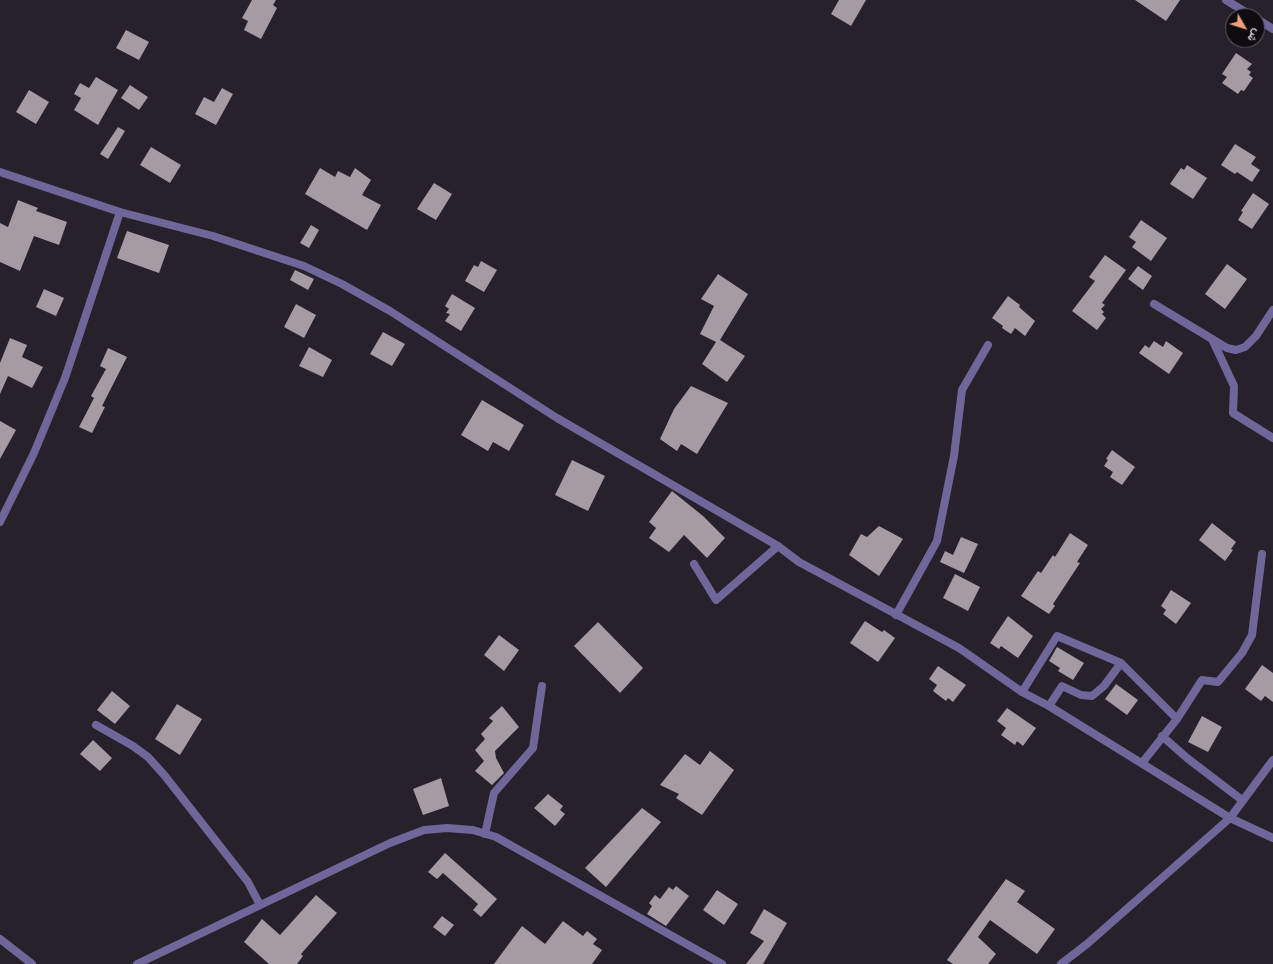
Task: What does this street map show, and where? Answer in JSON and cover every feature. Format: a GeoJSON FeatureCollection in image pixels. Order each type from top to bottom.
{"type":"FeatureCollection","features":[{"type":"Feature","properties":{"kind":"street"},"geometry":{"type":"LineString","coordinates":[[1226,0],[1239,8]]}},
{"type":"Feature","properties":{"kind":"street"},"geometry":{"type":"LineString","coordinates":[[0,172],[120,212],[213,236],[304,266],[342,284],[390,311],[557,418],[778,546],[799,562],[959,648],[1022,692],[1049,706],[1230,818],[1273,838]]}},
{"type":"Feature","properties":{"kind":"street"},"geometry":{"type":"LineString","coordinates":[[0,522],[34,453],[65,378],[120,212]]}},
{"type":"Feature","properties":{"kind":"street"},"geometry":{"type":"LineString","coordinates":[[1154,304],[1227,348],[1236,350],[1245,347],[1256,336],[1273,310]]}},
{"type":"Feature","properties":{"kind":"street"},"geometry":{"type":"LineString","coordinates":[[1212,339],[1234,386],[1233,413],[1273,438]]}},
{"type":"Feature","properties":{"kind":"street"},"geometry":{"type":"LineString","coordinates":[[896,615],[937,541],[954,456],[962,390],[988,345]]}},
{"type":"Feature","properties":{"kind":"street"},"geometry":{"type":"LineString","coordinates":[[694,564],[716,600],[778,546]]}},
{"type":"Feature","properties":{"kind":"street"},"geometry":{"type":"LineString","coordinates":[[1142,763],[1177,719],[1202,680],[1218,682],[1242,653],[1252,635],[1262,554]]}},
{"type":"Feature","properties":{"kind":"street"},"geometry":{"type":"LineString","coordinates":[[1022,692],[1057,636],[1121,663],[1177,719]]}},
{"type":"Feature","properties":{"kind":"street"},"geometry":{"type":"LineString","coordinates":[[1049,706],[1062,686],[1081,695],[1092,696],[1104,686],[1121,663]]}},
{"type":"Feature","properties":{"kind":"street"},"geometry":{"type":"LineString","coordinates":[[485,834],[494,793],[533,748],[542,686]]}},
{"type":"Feature","properties":{"kind":"street"},"geometry":{"type":"LineString","coordinates":[[96,725],[133,746],[148,757],[245,877],[260,905]]}},
{"type":"Feature","properties":{"kind":"street"},"geometry":{"type":"LineString","coordinates":[[1162,736],[1187,758],[1242,800]]}},
{"type":"Feature","properties":{"kind":"street"},"geometry":{"type":"LineString","coordinates":[[1061,964],[1087,944],[1230,818],[1273,760]]}},
{"type":"Feature","properties":{"kind":"street"},"geometry":{"type":"LineString","coordinates":[[137,964],[390,843],[424,830],[447,828],[473,830],[496,837],[722,964]]}},
{"type":"Feature","properties":{"kind":"street"},"geometry":{"type":"LineString","coordinates":[[0,939],[32,964]]}},
{"type":"Feature","properties":{"kind":"building"},"geometry":{"type":"Polygon","coordinates":[[[252,0],[276,0],[273,5],[277,8],[261,39],[244,30],[248,21],[242,18],[252,0]]]}},
{"type":"Feature","properties":{"kind":"building"},"geometry":{"type":"Polygon","coordinates":[[[839,0],[866,0],[851,26],[831,14],[839,0]]]}},
{"type":"Feature","properties":{"kind":"building"},"geometry":{"type":"Polygon","coordinates":[[[1135,0],[1180,0],[1166,21],[1135,0]]]}},
{"type":"Feature","properties":{"kind":"building"},"geometry":{"type":"Polygon","coordinates":[[[126,30],[149,42],[139,60],[116,48],[126,30]]]}},
{"type":"Feature","properties":{"kind":"building"},"geometry":{"type":"Polygon","coordinates":[[[1236,53],[1252,64],[1247,69],[1251,72],[1249,75],[1253,78],[1244,91],[1241,90],[1238,94],[1222,83],[1227,77],[1222,74],[1236,53]]]}},
{"type":"Feature","properties":{"kind":"building"},"geometry":{"type":"Polygon","coordinates":[[[96,77],[118,90],[98,125],[74,110],[81,98],[74,94],[80,83],[89,88],[96,77]]]}},
{"type":"Feature","properties":{"kind":"building"},"geometry":{"type":"Polygon","coordinates":[[[130,85],[148,97],[139,110],[121,98],[130,85]]]}},
{"type":"Feature","properties":{"kind":"building"},"geometry":{"type":"Polygon","coordinates":[[[222,88],[233,94],[216,125],[195,114],[204,97],[214,102],[222,88]]]}},
{"type":"Feature","properties":{"kind":"building"},"geometry":{"type":"Polygon","coordinates":[[[29,90],[49,102],[36,124],[16,112],[29,90]]]}},
{"type":"Feature","properties":{"kind":"building"},"geometry":{"type":"Polygon","coordinates":[[[118,127],[125,131],[108,159],[100,154],[118,127]]]}},
{"type":"Feature","properties":{"kind":"building"},"geometry":{"type":"Polygon","coordinates":[[[1235,144],[1256,157],[1251,164],[1260,170],[1252,182],[1237,172],[1235,174],[1221,165],[1235,144]]]}},
{"type":"Feature","properties":{"kind":"building"},"geometry":{"type":"Polygon","coordinates":[[[151,147],[181,165],[170,183],[140,165],[151,147]]]}},
{"type":"Feature","properties":{"kind":"building"},"geometry":{"type":"Polygon","coordinates":[[[1187,165],[1207,178],[1193,199],[1170,184],[1181,168],[1184,170],[1187,165]]]}},
{"type":"Feature","properties":{"kind":"building"},"geometry":{"type":"Polygon","coordinates":[[[320,168],[335,177],[338,171],[350,177],[355,168],[371,180],[362,195],[381,205],[367,230],[305,194],[320,168]]]}},
{"type":"Feature","properties":{"kind":"building"},"geometry":{"type":"Polygon","coordinates":[[[434,183],[452,194],[436,220],[417,209],[434,183]]]}},
{"type":"Feature","properties":{"kind":"building"},"geometry":{"type":"Polygon","coordinates":[[[1253,193],[1269,204],[1252,229],[1238,220],[1243,212],[1241,211],[1253,193]]]}},
{"type":"Feature","properties":{"kind":"building"},"geometry":{"type":"Polygon","coordinates":[[[18,200],[38,208],[36,211],[67,222],[59,245],[34,236],[20,271],[0,262],[0,223],[8,227],[18,200]]]}},
{"type":"Feature","properties":{"kind":"building"},"geometry":{"type":"Polygon","coordinates":[[[1141,220],[1167,238],[1151,261],[1132,247],[1136,242],[1129,237],[1141,220]]]}},
{"type":"Feature","properties":{"kind":"building"},"geometry":{"type":"Polygon","coordinates":[[[311,225],[319,230],[309,248],[300,243],[311,225]]]}},
{"type":"Feature","properties":{"kind":"building"},"geometry":{"type":"Polygon","coordinates":[[[127,231],[169,245],[159,273],[117,258],[127,231]]]}},
{"type":"Feature","properties":{"kind":"building"},"geometry":{"type":"Polygon","coordinates":[[[1105,255],[1126,270],[1102,303],[1105,305],[1101,309],[1104,312],[1102,314],[1106,318],[1097,330],[1072,311],[1095,281],[1089,277],[1105,255]]]}},
{"type":"Feature","properties":{"kind":"building"},"geometry":{"type":"Polygon","coordinates":[[[481,261],[497,270],[484,292],[465,281],[474,265],[478,267],[481,261]]]}},
{"type":"Feature","properties":{"kind":"building"},"geometry":{"type":"Polygon","coordinates":[[[1227,264],[1247,279],[1225,309],[1205,294],[1227,264]]]}},
{"type":"Feature","properties":{"kind":"building"},"geometry":{"type":"Polygon","coordinates":[[[1138,266],[1152,276],[1143,290],[1128,279],[1138,266]]]}},
{"type":"Feature","properties":{"kind":"building"},"geometry":{"type":"Polygon","coordinates":[[[295,270],[314,279],[308,290],[290,280],[295,270]]]}},
{"type":"Feature","properties":{"kind":"building"},"geometry":{"type":"Polygon","coordinates":[[[718,274],[748,294],[720,340],[745,356],[727,382],[702,364],[716,342],[700,334],[714,306],[701,299],[718,274]]]}},
{"type":"Feature","properties":{"kind":"building"},"geometry":{"type":"Polygon","coordinates":[[[44,289],[64,298],[56,316],[36,307],[44,289]]]}},
{"type":"Feature","properties":{"kind":"building"},"geometry":{"type":"Polygon","coordinates":[[[452,294],[475,308],[461,331],[445,321],[450,314],[446,313],[449,309],[445,306],[452,294]]]}},
{"type":"Feature","properties":{"kind":"building"},"geometry":{"type":"Polygon","coordinates":[[[1008,296],[1020,305],[1019,307],[1035,321],[1025,336],[1015,328],[1011,334],[1002,328],[1003,326],[992,318],[1008,296]]]}},
{"type":"Feature","properties":{"kind":"building"},"geometry":{"type":"Polygon","coordinates":[[[296,304],[316,315],[304,338],[284,327],[296,304]]]}},
{"type":"Feature","properties":{"kind":"building"},"geometry":{"type":"Polygon","coordinates":[[[383,332],[405,344],[392,366],[370,354],[383,332]]]}},
{"type":"Feature","properties":{"kind":"building"},"geometry":{"type":"Polygon","coordinates":[[[10,338],[27,345],[22,357],[43,367],[32,388],[8,376],[0,394],[0,363],[10,338]]]}},
{"type":"Feature","properties":{"kind":"building"},"geometry":{"type":"Polygon","coordinates":[[[1154,341],[1163,347],[1166,341],[1183,353],[1169,374],[1139,353],[1145,345],[1149,348],[1154,341]]]}},
{"type":"Feature","properties":{"kind":"building"},"geometry":{"type":"Polygon","coordinates":[[[309,347],[332,360],[323,377],[299,366],[309,347]]]}},
{"type":"Feature","properties":{"kind":"building"},"geometry":{"type":"Polygon","coordinates":[[[108,348],[127,357],[102,406],[105,407],[92,433],[79,427],[94,398],[91,396],[106,369],[100,366],[108,348]]]}},
{"type":"Feature","properties":{"kind":"building"},"geometry":{"type":"Polygon","coordinates":[[[691,386],[728,403],[697,454],[681,444],[677,451],[660,439],[674,409],[691,386]]]}},
{"type":"Feature","properties":{"kind":"building"},"geometry":{"type":"Polygon","coordinates":[[[482,400],[524,425],[509,451],[493,442],[488,451],[461,435],[482,400]]]}},
{"type":"Feature","properties":{"kind":"building"},"geometry":{"type":"Polygon","coordinates":[[[0,421],[16,430],[0,459],[0,421]]]}},
{"type":"Feature","properties":{"kind":"building"},"geometry":{"type":"Polygon","coordinates":[[[1112,450],[1135,467],[1122,485],[1110,477],[1113,472],[1104,466],[1108,460],[1106,459],[1112,450]]]}},
{"type":"Feature","properties":{"kind":"building"},"geometry":{"type":"Polygon","coordinates":[[[572,460],[605,476],[588,511],[555,495],[572,460]]]}},
{"type":"Feature","properties":{"kind":"building"},"geometry":{"type":"Polygon","coordinates":[[[672,491],[703,516],[725,538],[707,558],[684,535],[669,552],[649,538],[656,528],[649,522],[672,491]]]}},
{"type":"Feature","properties":{"kind":"building"},"geometry":{"type":"Polygon","coordinates":[[[1212,523],[1236,542],[1231,549],[1233,550],[1225,561],[1199,540],[1212,523]]]}},
{"type":"Feature","properties":{"kind":"building"},"geometry":{"type":"Polygon","coordinates":[[[879,526],[903,539],[879,576],[849,555],[861,534],[867,537],[879,526]]]}},
{"type":"Feature","properties":{"kind":"building"},"geometry":{"type":"Polygon","coordinates":[[[1070,533],[1088,545],[1077,562],[1080,563],[1053,604],[1055,606],[1049,614],[1021,596],[1038,571],[1041,573],[1053,555],[1055,557],[1070,533]]]}},
{"type":"Feature","properties":{"kind":"building"},"geometry":{"type":"Polygon","coordinates":[[[961,537],[978,544],[964,573],[940,562],[945,551],[953,555],[961,537]]]}},
{"type":"Feature","properties":{"kind":"building"},"geometry":{"type":"Polygon","coordinates":[[[955,574],[980,587],[968,611],[943,598],[955,574]]]}},
{"type":"Feature","properties":{"kind":"building"},"geometry":{"type":"Polygon","coordinates":[[[1171,590],[1191,603],[1176,624],[1163,614],[1166,610],[1161,606],[1171,590]]]}},
{"type":"Feature","properties":{"kind":"building"},"geometry":{"type":"Polygon","coordinates":[[[1008,616],[1033,636],[1018,658],[1001,646],[999,649],[990,643],[1008,616]]]}},
{"type":"Feature","properties":{"kind":"building"},"geometry":{"type":"Polygon","coordinates":[[[865,621],[882,632],[884,630],[895,638],[878,662],[850,643],[865,621]]]}},
{"type":"Feature","properties":{"kind":"building"},"geometry":{"type":"Polygon","coordinates":[[[598,622],[643,668],[620,693],[574,646],[598,622]]]}},
{"type":"Feature","properties":{"kind":"building"},"geometry":{"type":"Polygon","coordinates":[[[499,635],[519,650],[504,671],[484,655],[499,635]]]}},
{"type":"Feature","properties":{"kind":"building"},"geometry":{"type":"Polygon","coordinates":[[[1057,647],[1084,663],[1073,680],[1058,671],[1060,668],[1049,661],[1057,647]]]}},
{"type":"Feature","properties":{"kind":"building"},"geometry":{"type":"Polygon","coordinates":[[[1262,665],[1273,673],[1273,702],[1265,696],[1261,701],[1245,689],[1262,665]]]}},
{"type":"Feature","properties":{"kind":"building"},"geometry":{"type":"Polygon","coordinates":[[[938,666],[966,685],[953,702],[948,698],[946,701],[933,691],[937,685],[929,679],[938,666]]]}},
{"type":"Feature","properties":{"kind":"building"},"geometry":{"type":"Polygon","coordinates":[[[1116,684],[1138,700],[1127,715],[1105,699],[1116,684]]]}},
{"type":"Feature","properties":{"kind":"building"},"geometry":{"type":"Polygon","coordinates":[[[112,691],[130,706],[115,724],[97,710],[112,691]]]}},
{"type":"Feature","properties":{"kind":"building"},"geometry":{"type":"Polygon","coordinates":[[[177,704],[202,719],[180,755],[155,739],[177,704]]]}},
{"type":"Feature","properties":{"kind":"building"},"geometry":{"type":"Polygon","coordinates":[[[502,706],[519,727],[495,751],[496,758],[504,773],[492,785],[475,771],[484,761],[475,750],[485,739],[481,734],[493,721],[489,718],[502,706]]]}},
{"type":"Feature","properties":{"kind":"building"},"geometry":{"type":"Polygon","coordinates":[[[1007,708],[1036,728],[1023,746],[1017,741],[1015,745],[1001,735],[1006,728],[997,721],[1007,708]]]}},
{"type":"Feature","properties":{"kind":"building"},"geometry":{"type":"Polygon","coordinates":[[[1202,716],[1222,727],[1208,752],[1188,742],[1202,716]]]}},
{"type":"Feature","properties":{"kind":"building"},"geometry":{"type":"Polygon","coordinates":[[[93,740],[112,758],[100,771],[80,754],[93,740]]]}},
{"type":"Feature","properties":{"kind":"building"},"geometry":{"type":"Polygon","coordinates":[[[710,751],[734,770],[702,815],[676,798],[679,794],[660,785],[685,754],[700,765],[710,751]]]}},
{"type":"Feature","properties":{"kind":"building"},"geometry":{"type":"Polygon","coordinates":[[[441,778],[449,806],[423,815],[413,789],[441,778]]]}},
{"type":"Feature","properties":{"kind":"building"},"geometry":{"type":"Polygon","coordinates":[[[548,794],[563,806],[560,810],[565,814],[555,826],[534,808],[548,794]]]}},
{"type":"Feature","properties":{"kind":"building"},"geometry":{"type":"Polygon","coordinates":[[[642,808],[661,822],[606,887],[585,868],[642,808]]]}},
{"type":"Feature","properties":{"kind":"building"},"geometry":{"type":"Polygon","coordinates":[[[445,853],[497,899],[481,917],[473,910],[478,904],[443,873],[437,879],[428,872],[445,853]]]}},
{"type":"Feature","properties":{"kind":"building"},"geometry":{"type":"Polygon","coordinates":[[[1006,879],[1025,891],[1017,902],[1055,929],[1037,954],[990,920],[978,937],[996,954],[988,964],[953,964],[947,960],[1006,879]]]}},
{"type":"Feature","properties":{"kind":"building"},"geometry":{"type":"Polygon","coordinates":[[[676,886],[689,896],[666,926],[647,914],[652,906],[649,903],[655,895],[660,899],[669,887],[673,890],[676,886]]]}},
{"type":"Feature","properties":{"kind":"building"},"geometry":{"type":"Polygon","coordinates":[[[717,890],[738,904],[724,925],[703,910],[717,890]]]}},
{"type":"Feature","properties":{"kind":"building"},"geometry":{"type":"Polygon","coordinates":[[[316,895],[337,913],[301,954],[303,956],[297,964],[269,964],[244,942],[262,919],[280,935],[316,895]]]}},
{"type":"Feature","properties":{"kind":"building"},"geometry":{"type":"Polygon","coordinates":[[[764,909],[787,923],[763,964],[746,964],[764,941],[750,933],[764,909]]]}},
{"type":"Feature","properties":{"kind":"building"},"geometry":{"type":"Polygon","coordinates":[[[442,916],[454,925],[445,936],[433,927],[442,916]]]}},
{"type":"Feature","properties":{"kind":"building"},"geometry":{"type":"Polygon","coordinates":[[[563,921],[583,936],[587,931],[597,939],[593,944],[602,950],[592,964],[494,964],[522,926],[545,944],[563,921]]]}}]}
